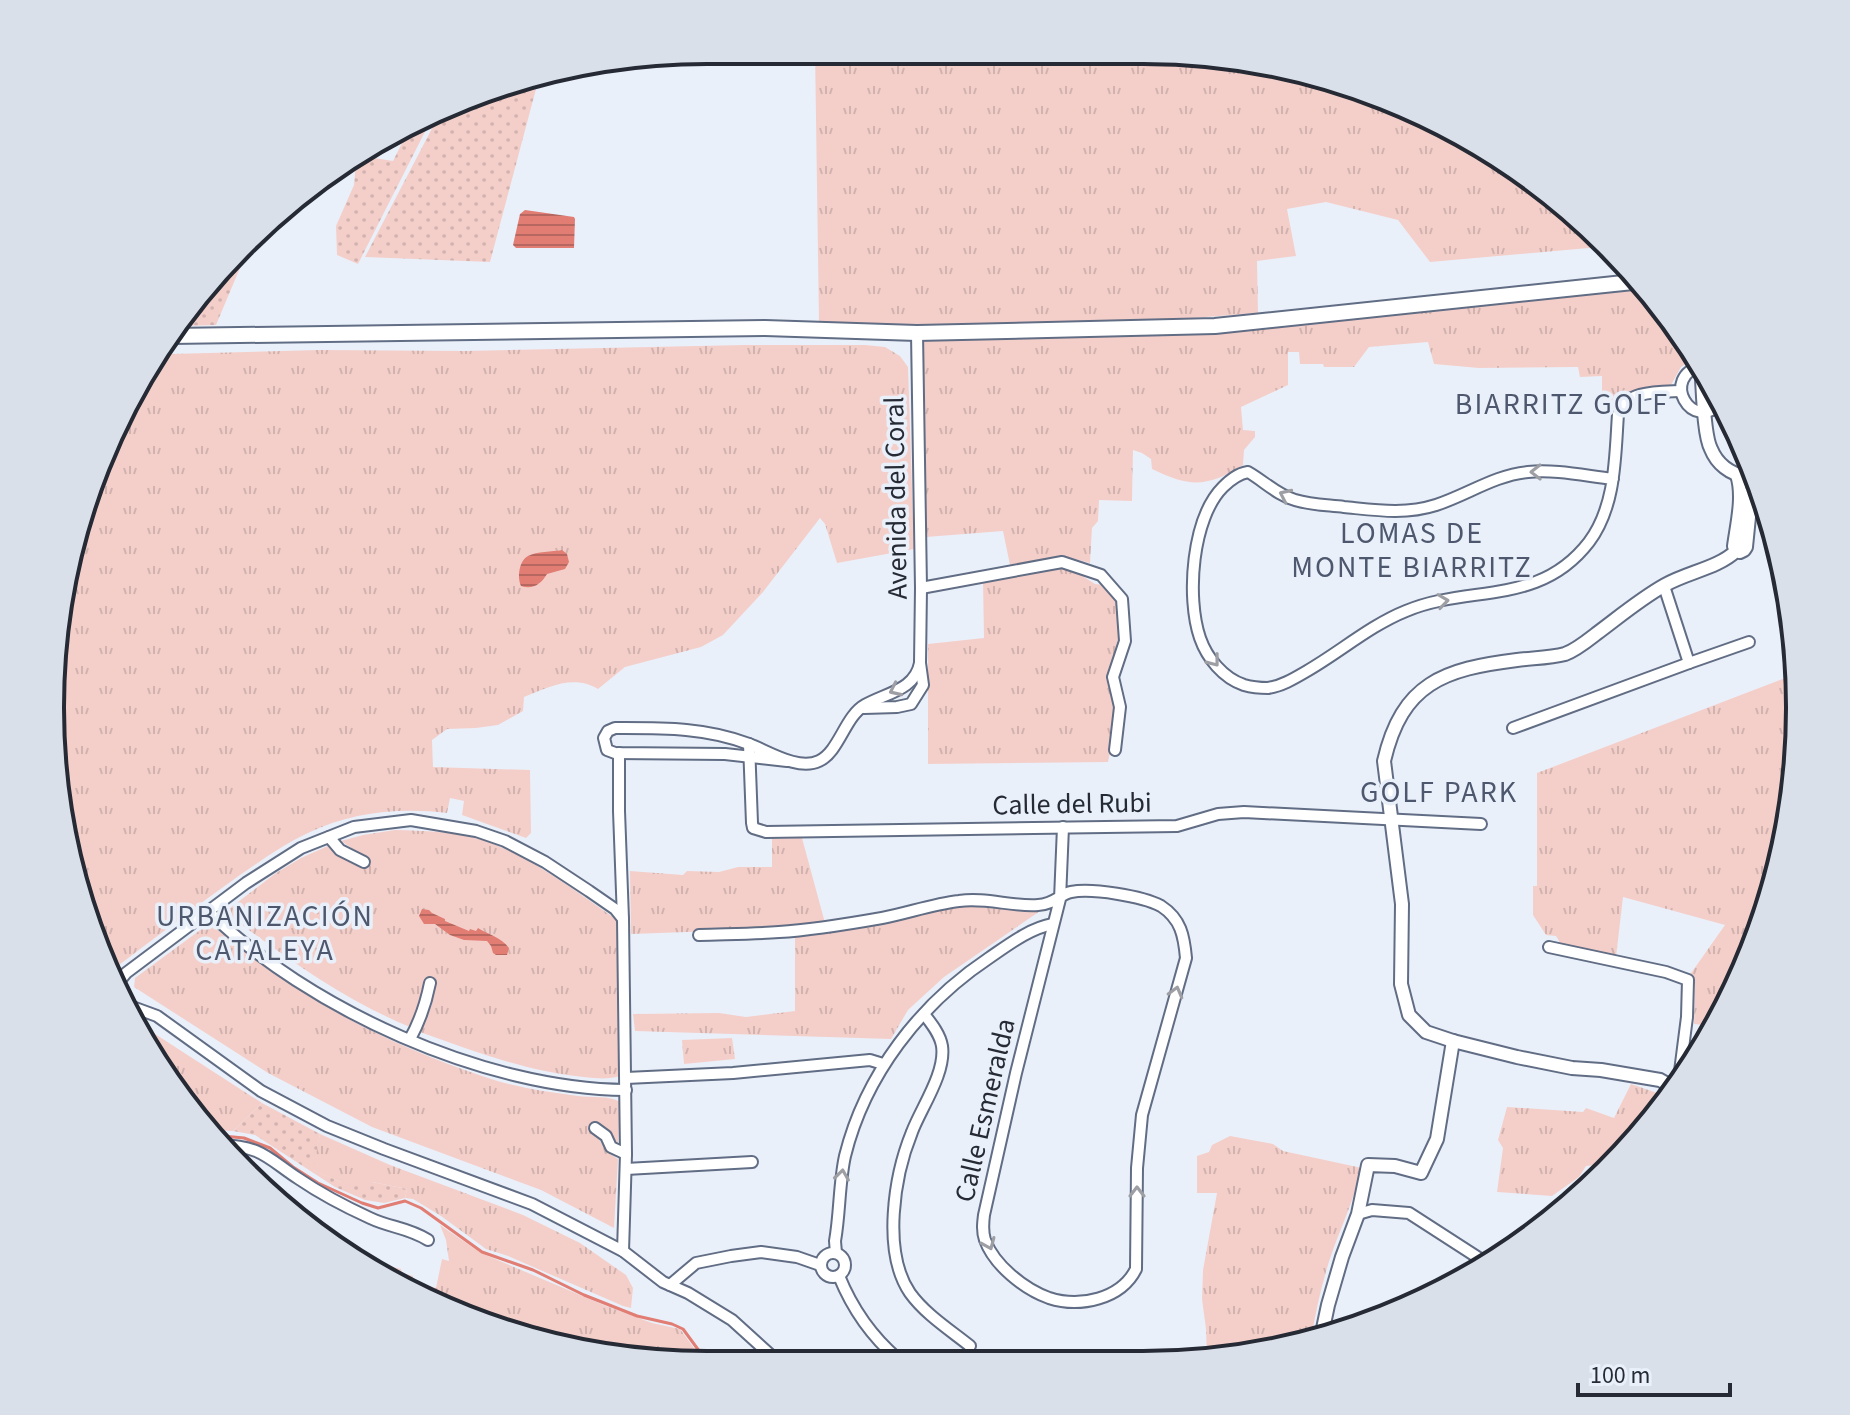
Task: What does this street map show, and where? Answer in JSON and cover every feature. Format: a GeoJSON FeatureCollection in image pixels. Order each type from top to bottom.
{"type":"FeatureCollection","features":[{"type":"Feature","properties":{"kind":"main road"},"geometry":{"type":"LineString","coordinates":[[182,336],[765,328],[917,333],[1215,326],[1626,283]]}},
{"type":"Feature","properties":{"kind":"street","name":"Avenida del Coral"},"geometry":{"type":"LineString","coordinates":[[860,708],[911,704],[923,685],[920,663],[917,333]]}},
{"type":"Feature","properties":{"kind":"street"},"geometry":{"type":"LineString","coordinates":[[1691,371],[1681,384],[1686,404],[1698,411],[1713,410]]}},
{"type":"Feature","properties":{"kind":"street"},"geometry":{"type":"LineString","coordinates":[[1613,479],[1530,471],[1504,476],[1436,505],[1400,512],[1310,504],[1291,499],[1248,472],[1239,473],[1213,497],[1197,538],[1195,614],[1200,637],[1208,656],[1221,671],[1244,685],[1268,688],[1282,684],[1325,660],[1404,612],[1426,604],[1521,588],[1549,576],[1571,561],[1589,542],[1603,516],[1613,479],[1621,406],[1627,399],[1636,396],[1681,391]]}},
{"type":"Feature","properties":{"kind":"street"},"geometry":{"type":"LineString","coordinates":[[1704,393],[1710,449],[1724,467],[1743,476]]}},
{"type":"Feature","properties":{"kind":"street"},"geometry":{"type":"LineString","coordinates":[[1736,551],[1740,482],[1737,475]]}},
{"type":"Feature","properties":{"kind":"street"},"geometry":{"type":"LineString","coordinates":[[1665,1082],[1601,1070],[1572,1068],[1453,1041],[1426,1032],[1409,1015],[1401,984],[1402,904],[1384,761],[1398,719],[1411,699],[1440,678],[1479,665],[1565,654],[1579,647],[1638,601],[1679,577],[1728,559],[1736,551],[1743,551],[1752,501]]}},
{"type":"Feature","properties":{"kind":"street"},"geometry":{"type":"LineString","coordinates":[[921,588],[1062,562],[1101,575],[1122,599],[1125,641],[1113,677],[1120,707],[1115,750]]}},
{"type":"Feature","properties":{"kind":"street"},"geometry":{"type":"LineString","coordinates":[[1664,586],[1689,663]]}},
{"type":"Feature","properties":{"kind":"street"},"geometry":{"type":"LineString","coordinates":[[1513,728],[1749,642]]}},
{"type":"Feature","properties":{"kind":"street"},"geometry":{"type":"LineString","coordinates":[[787,761],[749,744],[687,729],[615,728],[608,731],[604,742],[611,752],[619,753],[725,754],[787,761],[812,763],[821,761],[860,708],[903,689],[919,673],[920,663]]}},
{"type":"Feature","properties":{"kind":"street"},"geometry":{"type":"LineString","coordinates":[[749,744],[749,756]]}},
{"type":"Feature","properties":{"kind":"street"},"geometry":{"type":"LineString","coordinates":[[619,753],[626,1078],[623,1251]]}},
{"type":"Feature","properties":{"kind":"street","name":"Calle del Rubi"},"geometry":{"type":"LineString","coordinates":[[749,756],[753,828],[766,832],[1177,826],[1218,814],[1244,812],[1481,824]]}},
{"type":"Feature","properties":{"kind":"street"},"geometry":{"type":"LineString","coordinates":[[123,977],[246,883],[301,848],[354,827],[411,820],[476,831],[505,841],[545,862],[615,909],[623,919]]}},
{"type":"Feature","properties":{"kind":"street","name":"Calle Esmeralda"},"geometry":{"type":"LineString","coordinates":[[1060,899],[1069,892],[1090,892],[1138,897],[1151,902],[1163,908],[1180,924],[1186,958],[1142,1115],[1137,1168],[1136,1269],[1124,1287],[1084,1302],[1051,1299],[1034,1291],[992,1255],[983,1227],[1016,1073],[1060,899],[1063,827]]}},
{"type":"Feature","properties":{"kind":"street"},"geometry":{"type":"LineString","coordinates":[[329,837],[340,850],[364,862]]}},
{"type":"Feature","properties":{"kind":"street"},"geometry":{"type":"LineString","coordinates":[[699,935],[806,929],[882,918],[961,900],[1034,906],[1060,899]]}},
{"type":"Feature","properties":{"kind":"street"},"geometry":{"type":"LineString","coordinates":[[208,911],[233,936],[283,971],[353,1014],[432,1049],[507,1075],[626,1090]]}},
{"type":"Feature","properties":{"kind":"street"},"geometry":{"type":"LineString","coordinates":[[836,1253],[845,1158],[862,1105],[883,1064],[924,1014],[966,973],[1006,946],[1044,925],[1053,924]]}},
{"type":"Feature","properties":{"kind":"street"},"geometry":{"type":"LineString","coordinates":[[1549,947],[1666,972],[1688,980],[1681,1060]]}},
{"type":"Feature","properties":{"kind":"street"},"geometry":{"type":"LineString","coordinates":[[410,1039],[427,999],[430,983]]}},
{"type":"Feature","properties":{"kind":"street"},"geometry":{"type":"LineString","coordinates":[[140,1010],[157,1016],[261,1091],[327,1126],[532,1204],[623,1251],[670,1285],[732,1320],[766,1351]]}},
{"type":"Feature","properties":{"kind":"street"},"geometry":{"type":"LineString","coordinates":[[924,1014],[935,1028],[942,1045],[942,1065],[903,1158],[896,1190],[894,1246],[908,1291],[920,1305],[970,1346]]}},
{"type":"Feature","properties":{"kind":"street"},"geometry":{"type":"LineString","coordinates":[[1324,1324],[1331,1293],[1358,1214],[1368,1165],[1395,1166],[1421,1173],[1437,1139],[1453,1041]]}},
{"type":"Feature","properties":{"kind":"street"},"geometry":{"type":"LineString","coordinates":[[626,1078],[733,1073],[870,1060],[883,1064]]}},
{"type":"Feature","properties":{"kind":"street"},"geometry":{"type":"LineString","coordinates":[[595,1128],[606,1136],[611,1147],[626,1154]]}},
{"type":"Feature","properties":{"kind":"street"},"geometry":{"type":"LineString","coordinates":[[237,1146],[265,1154],[298,1179],[373,1220],[414,1231],[428,1240]]}},
{"type":"Feature","properties":{"kind":"street"},"geometry":{"type":"LineString","coordinates":[[626,1169],[752,1162]]}},
{"type":"Feature","properties":{"kind":"street"},"geometry":{"type":"LineString","coordinates":[[1358,1214],[1372,1210],[1409,1213],[1477,1257]]}},
{"type":"Feature","properties":{"kind":"street"},"geometry":{"type":"LineString","coordinates":[[670,1285],[696,1263],[731,1256],[761,1252],[797,1257],[820,1265]]}},
{"type":"Feature","properties":{"kind":"street"},"geometry":{"type":"LineString","coordinates":[[836,1253],[843,1257],[844,1270],[839,1276],[826,1276],[820,1265],[825,1255],[836,1253]]}},
{"type":"Feature","properties":{"kind":"street"},"geometry":{"type":"LineString","coordinates":[[839,1276],[866,1327],[888,1351]]}},
{"type":"Feature","properties":{"kind":"green space"},"geometry":{"type":"Polygon","coordinates":[[[815,64],[1185,65],[1268,76],[1349,98],[1427,130],[1500,172],[1593,248],[1430,262],[1398,220],[1326,202],[1287,209],[1296,256],[1257,261],[1258,313],[1127,323],[819,323],[815,64]]]}},
{"type":"Feature","properties":{"kind":"green space"},"geometry":{"type":"Polygon","coordinates":[[[536,88],[490,262],[365,257],[434,125],[536,88]]]}},
{"type":"Feature","properties":{"kind":"green space"},"geometry":{"type":"Polygon","coordinates":[[[427,128],[358,264],[337,255],[336,226],[354,185],[355,169],[373,158],[393,161],[403,141],[427,128]]]}},
{"type":"Feature","properties":{"kind":"green space"},"geometry":{"type":"Polygon","coordinates":[[[232,274],[237,275],[216,325],[190,326],[232,274]]]}},
{"type":"Feature","properties":{"kind":"green space"},"geometry":{"type":"Polygon","coordinates":[[[1632,291],[1686,364],[1671,385],[1633,390],[1619,399],[1610,416],[1602,416],[1602,376],[1580,377],[1578,367],[1479,368],[1434,364],[1428,342],[1369,347],[1354,367],[1300,364],[1299,352],[1288,352],[1288,385],[1241,407],[1243,430],[1255,431],[1255,437],[1244,450],[1243,465],[1219,478],[1188,482],[1152,469],[1151,459],[1133,450],[1132,501],[1099,500],[1098,521],[1092,528],[1090,563],[1067,557],[1010,565],[1003,531],[924,535],[922,345],[927,338],[1434,309],[1632,291]]]}},
{"type":"Feature","properties":{"kind":"green space"},"geometry":{"type":"Polygon","coordinates":[[[745,345],[885,347],[900,356],[908,367],[914,549],[837,563],[825,524],[820,518],[763,592],[723,635],[701,647],[625,667],[598,689],[570,682],[542,689],[524,697],[523,711],[498,725],[447,729],[432,740],[433,767],[530,770],[531,833],[526,838],[462,815],[464,801],[450,798],[447,813],[394,811],[341,820],[273,852],[118,966],[98,914],[76,833],[65,750],[65,665],[76,582],[98,501],[130,423],[150,386],[170,354],[319,350],[465,351],[745,345]]]}},
{"type":"Feature","properties":{"kind":"green space"},"geometry":{"type":"Polygon","coordinates":[[[1068,567],[1095,584],[1104,585],[1115,596],[1121,611],[1121,627],[1109,674],[1117,715],[1108,762],[928,764],[928,644],[984,638],[983,581],[1068,567]]]}},
{"type":"Feature","properties":{"kind":"green space"},"geometry":{"type":"Polygon","coordinates":[[[1785,678],[1785,750],[1774,833],[1752,914],[1720,992],[1702,1025],[1694,1024],[1695,985],[1689,976],[1725,925],[1623,897],[1616,957],[1562,946],[1556,936],[1546,935],[1533,915],[1533,886],[1537,886],[1537,773],[1785,678]]]}},
{"type":"Feature","properties":{"kind":"green space"},"geometry":{"type":"Polygon","coordinates":[[[395,830],[461,835],[500,847],[552,875],[617,920],[620,1076],[597,1078],[541,1070],[420,1032],[435,989],[427,979],[410,1027],[337,990],[225,912],[276,873],[330,845],[346,860],[365,868],[365,857],[341,841],[395,830]]]}},
{"type":"Feature","properties":{"kind":"green space"},"geometry":{"type":"Polygon","coordinates":[[[802,838],[825,923],[770,929],[631,934],[630,871],[683,875],[687,871],[719,872],[738,867],[772,867],[772,839],[802,838]]]}},
{"type":"Feature","properties":{"kind":"green space"},"geometry":{"type":"Polygon","coordinates":[[[954,905],[1024,911],[1043,909],[944,977],[908,1010],[891,1039],[635,1031],[633,1014],[719,1013],[746,1017],[795,1011],[795,935],[907,918],[954,905]]]}},
{"type":"Feature","properties":{"kind":"green space"},"geometry":{"type":"Polygon","coordinates":[[[207,925],[317,1001],[409,1048],[506,1083],[554,1093],[611,1098],[620,1102],[618,1147],[602,1125],[595,1124],[602,1144],[618,1159],[614,1228],[541,1190],[372,1127],[268,1073],[134,987],[135,978],[207,925]]]}},
{"type":"Feature","properties":{"kind":"green space"},"geometry":{"type":"Polygon","coordinates":[[[152,1032],[262,1103],[233,1131],[223,1131],[172,1065],[152,1032]]]}},
{"type":"Feature","properties":{"kind":"green space"},"geometry":{"type":"Polygon","coordinates":[[[732,1038],[735,1059],[684,1064],[682,1040],[732,1038]]]}},
{"type":"Feature","properties":{"kind":"green space"},"geometry":{"type":"Polygon","coordinates":[[[1631,1084],[1657,1093],[1598,1163],[1586,1166],[1579,1177],[1552,1196],[1497,1192],[1503,1148],[1498,1140],[1507,1107],[1583,1112],[1586,1108],[1614,1118],[1631,1084]]]}},
{"type":"Feature","properties":{"kind":"green space"},"geometry":{"type":"Polygon","coordinates":[[[262,1103],[320,1134],[313,1170],[341,1182],[372,1182],[407,1189],[405,1198],[384,1203],[365,1200],[335,1187],[255,1135],[233,1131],[262,1103]]]}},
{"type":"Feature","properties":{"kind":"green space"},"geometry":{"type":"Polygon","coordinates":[[[320,1134],[390,1165],[523,1215],[580,1243],[626,1275],[633,1288],[631,1308],[486,1249],[441,1216],[413,1199],[405,1198],[407,1189],[372,1182],[341,1182],[312,1170],[320,1134]]]}},
{"type":"Feature","properties":{"kind":"green space"},"geometry":{"type":"Polygon","coordinates":[[[1230,1136],[1362,1168],[1326,1270],[1313,1328],[1268,1339],[1207,1347],[1203,1270],[1217,1193],[1197,1193],[1197,1156],[1209,1152],[1212,1145],[1230,1136]]]}},
{"type":"Feature","properties":{"kind":"green space"},"geometry":{"type":"Polygon","coordinates":[[[440,1225],[481,1253],[606,1306],[652,1323],[680,1329],[696,1351],[624,1345],[541,1329],[461,1302],[419,1283],[436,1288],[442,1259],[449,1261],[440,1225]]]}},
{"type":"Feature","properties":{"kind":"green space"},"geometry":{"type":"Polygon","coordinates":[[[387,1266],[401,1269],[402,1273],[413,1276],[413,1280],[387,1266]]]}},
{"type":"Feature","properties":{"kind":"shaded area"},"geometry":{"type":"Polygon","coordinates":[[[525,210],[574,217],[574,248],[516,248],[513,245],[520,214],[525,210]]]}},
{"type":"Feature","properties":{"kind":"shaded area"},"geometry":{"type":"Polygon","coordinates":[[[562,550],[569,562],[565,569],[547,574],[533,587],[521,586],[520,570],[525,558],[536,553],[562,550]]]}},
{"type":"Feature","properties":{"kind":"shaded area"},"geometry":{"type":"Polygon","coordinates":[[[422,909],[469,931],[478,928],[495,936],[509,948],[507,955],[493,953],[487,941],[464,940],[435,924],[424,924],[419,916],[422,909]]]}},
{"type":"Feature","properties":{"kind":"waterway"},"geometry":{"type":"LineString","coordinates":[[228,1137],[244,1138],[270,1148],[318,1183],[362,1203],[378,1208],[405,1201],[421,1208],[482,1252],[533,1270],[637,1316],[683,1329],[699,1351]]}},
{"type":"Feature","properties":{"kind":"district","name":"BIARRITZ GOLF"},"geometry":{"type":"Point","coordinates":[1562,404]}},
{"type":"Feature","properties":{"kind":"district","name":"LOMAS DE MONTE BIARRITZ"},"geometry":{"type":"Point","coordinates":[1412,550]}},
{"type":"Feature","properties":{"kind":"district","name":"GOLF PARK"},"geometry":{"type":"Point","coordinates":[1439,792]}},
{"type":"Feature","properties":{"kind":"district","name":"URBANIZACIÓN CATALEYA"},"geometry":{"type":"Point","coordinates":[265,933]}}]}
